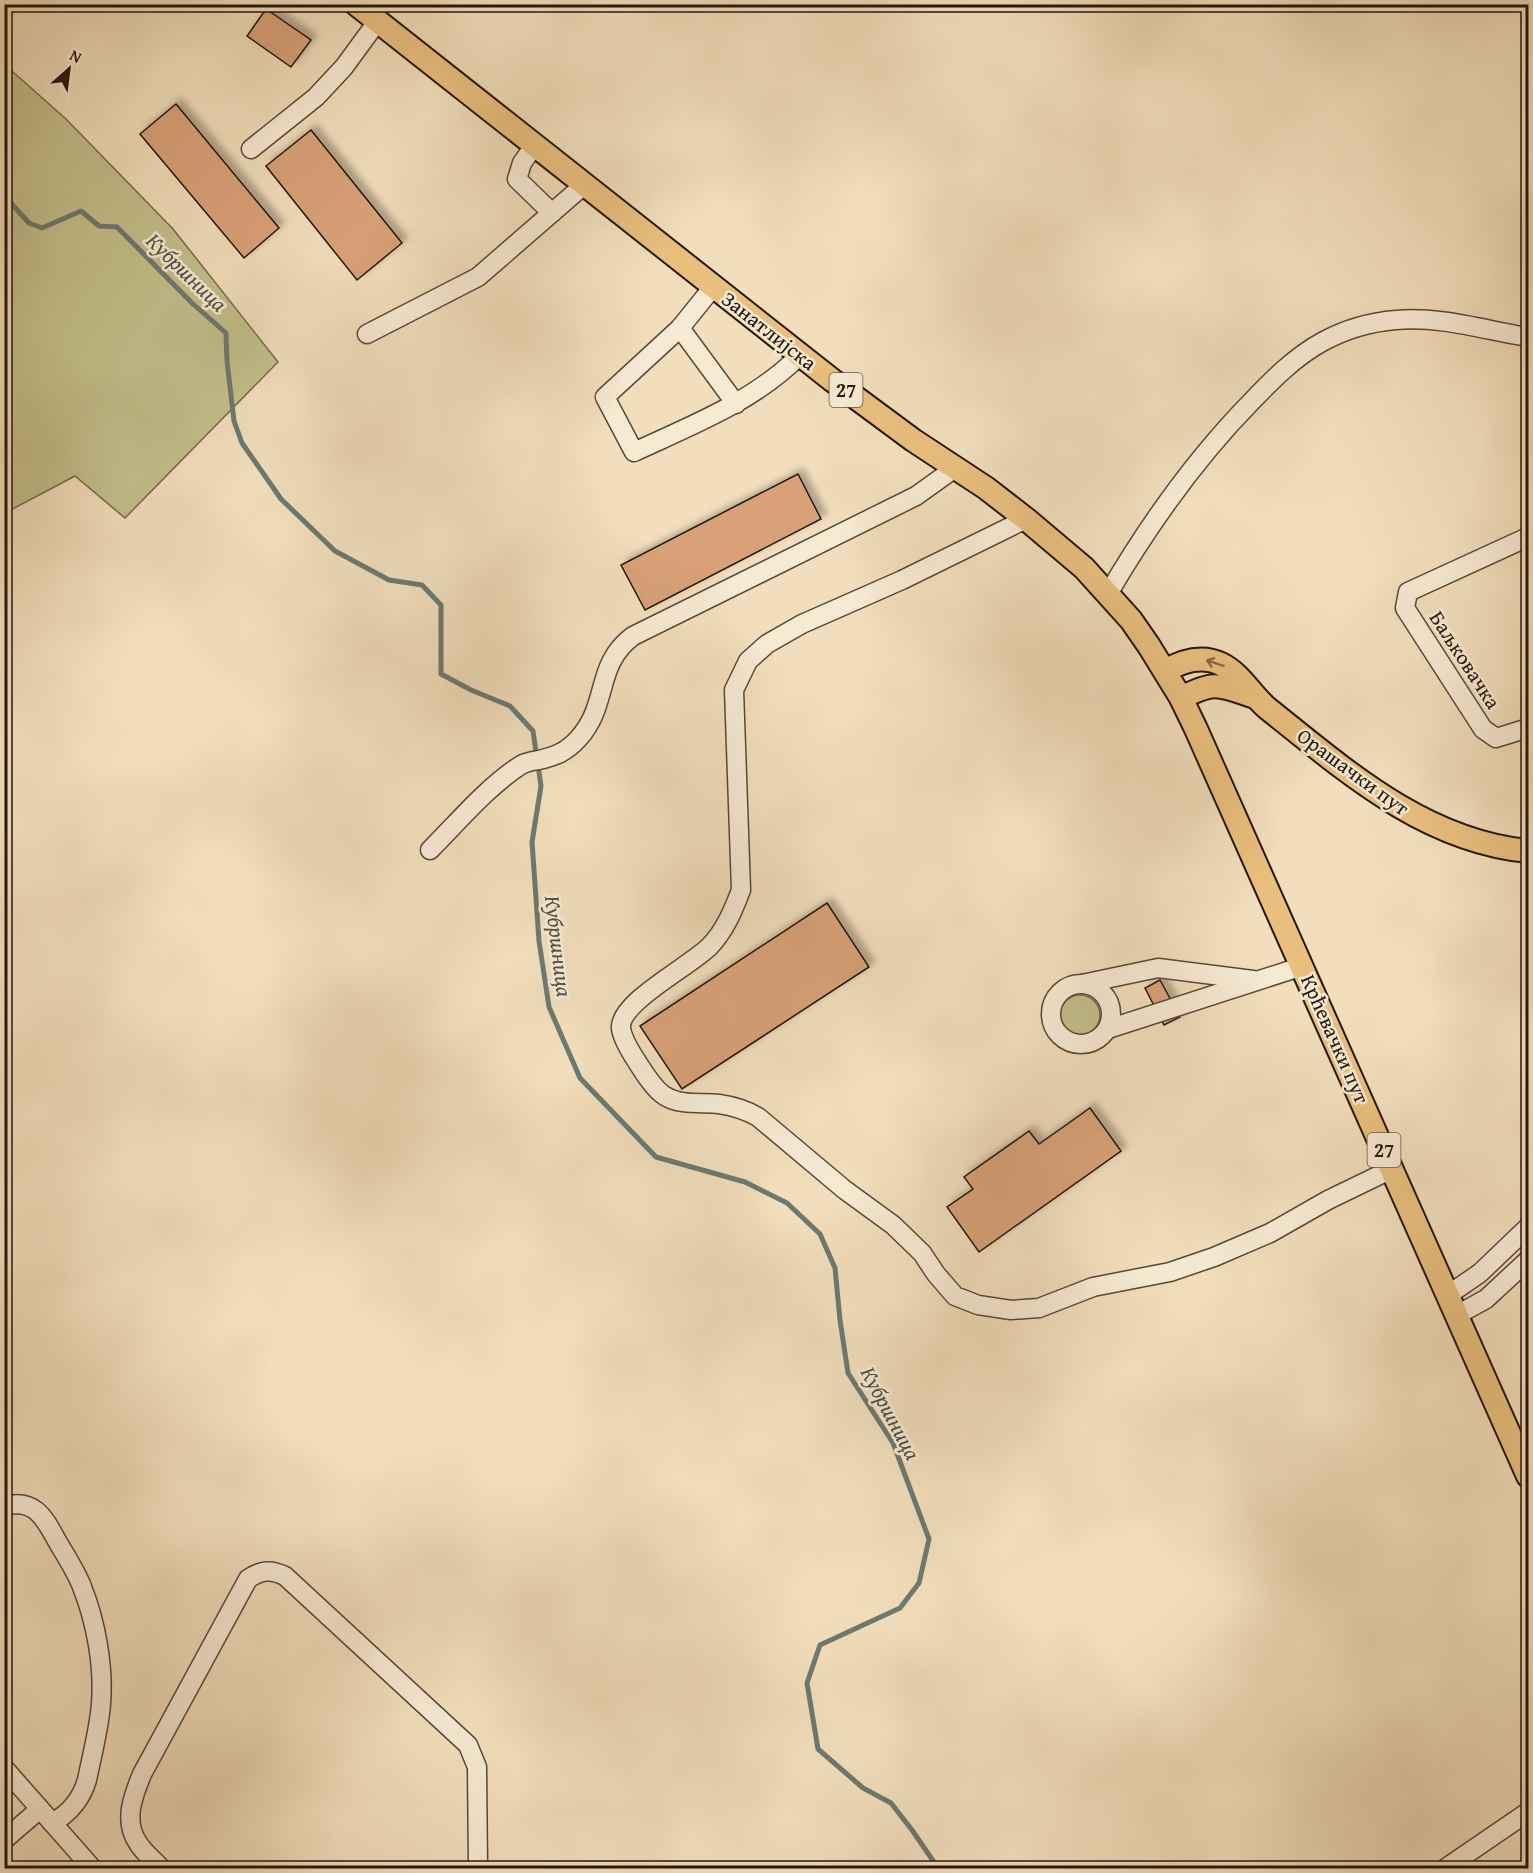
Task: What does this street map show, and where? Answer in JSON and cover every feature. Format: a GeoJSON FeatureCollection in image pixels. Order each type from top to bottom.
{"type":"FeatureCollection","features":[{"type":"Feature","properties":{"kind":"main road","name":"Занатлијска"},"geometry":{"type":"LineString","coordinates":[[356,4],[800,355],[913,440],[1026,519],[1084,568],[1108,594],[1131,621],[1165,671]]}},
{"type":"Feature","properties":{"kind":"main road"},"geometry":{"type":"LineString","coordinates":[[1165,671],[1180,663],[1209,660],[1232,670],[1254,697]]}},
{"type":"Feature","properties":{"kind":"main road","name":"Крћевачки пут"},"geometry":{"type":"LineString","coordinates":[[1165,671],[1181,698],[1303,966],[1528,1476]]}},
{"type":"Feature","properties":{"kind":"main road"},"geometry":{"type":"LineString","coordinates":[[1181,698],[1207,686],[1222,686],[1254,697]]}},
{"type":"Feature","properties":{"kind":"main road","name":"Орашачки пут"},"geometry":{"type":"LineString","coordinates":[[1254,697],[1367,786],[1408,813],[1470,839],[1528,851]]}},
{"type":"Feature","properties":{"kind":"street"},"geometry":{"type":"LineString","coordinates":[[251,148],[316,97],[344,67],[377,22]]}},
{"type":"Feature","properties":{"kind":"street"},"geometry":{"type":"LineString","coordinates":[[534,146],[522,163],[517,179],[552,213]]}},
{"type":"Feature","properties":{"kind":"street"},"geometry":{"type":"LineString","coordinates":[[367,334],[478,277],[584,185]]}},
{"type":"Feature","properties":{"kind":"street"},"geometry":{"type":"LineString","coordinates":[[713,286],[681,328],[605,397],[634,452],[736,404],[783,372],[800,355]]}},
{"type":"Feature","properties":{"kind":"street"},"geometry":{"type":"LineString","coordinates":[[1108,594],[1153,520],[1206,452],[1262,391],[1292,363],[1323,342],[1357,327],[1397,320],[1441,321],[1522,336]]}},
{"type":"Feature","properties":{"kind":"street"},"geometry":{"type":"LineString","coordinates":[[681,328],[736,404]]}},
{"type":"Feature","properties":{"kind":"street"},"geometry":{"type":"LineString","coordinates":[[430,850],[489,791],[523,764],[560,755],[575,742],[588,727],[599,703],[608,666],[618,649],[633,636],[916,496],[955,468]]}},
{"type":"Feature","properties":{"kind":"street"},"geometry":{"type":"LineString","coordinates":[[1026,519],[902,580],[802,624],[767,644],[748,661],[734,690],[741,890],[729,921],[710,947],[636,1001],[625,1014],[620,1027],[627,1047],[642,1071],[664,1096],[688,1103],[719,1104],[745,1109],[758,1117],[845,1190],[892,1225],[922,1253],[955,1296],[978,1305],[1011,1310],[1039,1308],[1093,1287],[1170,1272],[1215,1257],[1270,1233],[1328,1200],[1392,1169]]}},
{"type":"Feature","properties":{"kind":"street","name":"Баљковачка"},"geometry":{"type":"LineString","coordinates":[[1528,537],[1408,592],[1405,608],[1483,729],[1496,738],[1528,728]]}},
{"type":"Feature","properties":{"kind":"street"},"geometry":{"type":"LineString","coordinates":[[1108,1029],[1303,966]]}},
{"type":"Feature","properties":{"kind":"street"},"geometry":{"type":"LineString","coordinates":[[1080,984],[1090,985],[1100,990],[1107,998],[1112,1018],[1108,1029],[1095,1042],[1076,1044],[1060,1036],[1051,1019],[1054,1000],[1070,986],[1158,968],[1258,981]]}},
{"type":"Feature","properties":{"kind":"street"},"geometry":{"type":"LineString","coordinates":[[1453,1305],[1480,1273],[1528,1227]]}},
{"type":"Feature","properties":{"kind":"street"},"geometry":{"type":"LineString","coordinates":[[1453,1305],[1486,1299],[1528,1260]]}},
{"type":"Feature","properties":{"kind":"street"},"geometry":{"type":"LineString","coordinates":[[4,1506],[19,1504],[27,1506],[35,1509],[47,1522],[82,1585],[98,1652],[101,1704],[87,1780],[74,1807],[52,1823]]}},
{"type":"Feature","properties":{"kind":"street"},"geometry":{"type":"LineString","coordinates":[[161,1869],[138,1844],[131,1830],[131,1803],[142,1774],[248,1579],[262,1571],[270,1571],[285,1576],[468,1745],[477,1767],[478,1869]]}},
{"type":"Feature","properties":{"kind":"street"},"geometry":{"type":"LineString","coordinates":[[4,1768],[92,1869]]}},
{"type":"Feature","properties":{"kind":"street"},"geometry":{"type":"LineString","coordinates":[[4,1840],[40,1809]]}},
{"type":"Feature","properties":{"kind":"street"},"geometry":{"type":"LineString","coordinates":[[1446,1869],[1528,1812]]}},
{"type":"Feature","properties":{"kind":"shaded area"},"geometry":{"type":"Polygon","coordinates":[[[4,64],[66,119],[173,229],[278,362],[125,518],[75,476],[5,513],[4,64]]]}},
{"type":"Feature","properties":{"kind":"shaded area"},"geometry":{"type":"Polygon","coordinates":[[[1080,995],[1094,1001],[1100,1015],[1094,1029],[1080,1035],[1066,1029],[1060,1015],[1066,1001],[1080,995]]]}},
{"type":"Feature","properties":{"kind":"building"},"geometry":{"type":"Polygon","coordinates":[[[266,9],[311,40],[291,67],[247,36],[266,9]]]}},
{"type":"Feature","properties":{"kind":"building"},"geometry":{"type":"Polygon","coordinates":[[[176,104],[279,228],[244,258],[140,134],[176,104]]]}},
{"type":"Feature","properties":{"kind":"building"},"geometry":{"type":"Polygon","coordinates":[[[311,130],[402,243],[357,280],[266,166],[311,130]]]}},
{"type":"Feature","properties":{"kind":"building"},"geometry":{"type":"Polygon","coordinates":[[[798,474],[821,519],[645,610],[621,565],[798,474]]]}},
{"type":"Feature","properties":{"kind":"building"},"geometry":{"type":"Polygon","coordinates":[[[827,903],[869,967],[682,1089],[640,1026],[827,903]]]}},
{"type":"Feature","properties":{"kind":"building"},"geometry":{"type":"Polygon","coordinates":[[[1160,980],[1180,1017],[1164,1025],[1145,988],[1160,980]]]}},
{"type":"Feature","properties":{"kind":"building"},"geometry":{"type":"Polygon","coordinates":[[[1090,1108],[1121,1151],[979,1252],[947,1207],[973,1189],[964,1177],[1029,1131],[1039,1144],[1090,1108]]]}},
{"type":"Feature","properties":{"kind":"waterway","name":"Кубршница"},"geometry":{"type":"LineString","coordinates":[[4,202],[9,201],[29,223],[42,228],[81,211],[99,226],[117,227],[192,303],[226,333],[234,421],[242,443],[281,499],[335,551],[389,580],[422,585],[441,605],[441,674],[471,690],[510,706],[533,731],[541,786],[532,842],[539,941],[549,1007],[580,1078],[656,1157],[745,1182],[787,1203],[820,1234],[835,1268],[848,1373],[893,1443],[929,1539],[919,1583],[900,1608],[820,1645],[807,1683],[818,1749],[863,1788],[891,1803],[938,1868]]}}]}
